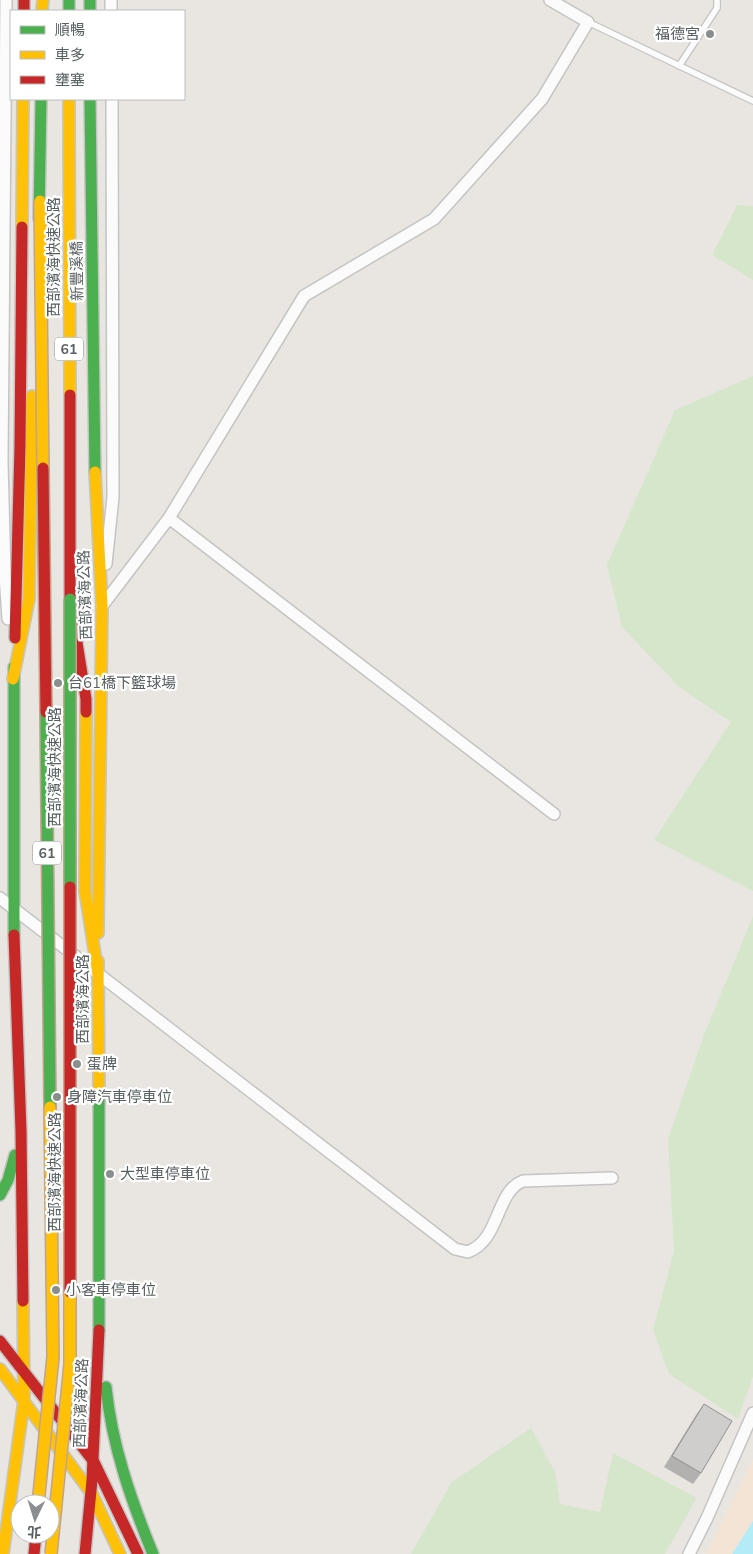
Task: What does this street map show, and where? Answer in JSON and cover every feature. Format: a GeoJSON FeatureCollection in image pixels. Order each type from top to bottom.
{"type":"FeatureCollection","features":[{"type":"Feature","properties":{"kind":"main road","name":"61"},"geometry":{"type":"LineString","coordinates":[[3,1554],[24,1400],[21,1131],[13,908],[13,679],[20,446],[23,100]]}},
{"type":"Feature","properties":{"kind":"main road","name":"西部濱海快速公路"},"geometry":{"type":"LineString","coordinates":[[39,1494],[53,1357],[40,201],[42,100]]}},
{"type":"Feature","properties":{"kind":"main road","name":"西部濱海快速公路"},"geometry":{"type":"LineString","coordinates":[[51,1554],[70,1364],[69,100]]}},
{"type":"Feature","properties":{"kind":"main road","name":"新豐溪橋"},"geometry":{"type":"LineString","coordinates":[[90,100],[94,444]]}},
{"type":"Feature","properties":{"kind":"main road"},"geometry":{"type":"LineString","coordinates":[[13,679],[29,599],[33,351],[40,201]]}},
{"type":"Feature","properties":{"kind":"main road","name":"西部濱海公路"},"geometry":{"type":"LineString","coordinates":[[85,1554],[92,1494],[100,1318],[98,974],[102,606],[94,444]]}},
{"type":"Feature","properties":{"kind":"main road"},"geometry":{"type":"LineString","coordinates":[[70,600],[86,699],[85,892],[98,974]]}},
{"type":"Feature","properties":{"kind":"main road"},"geometry":{"type":"LineString","coordinates":[[0,1195],[8,1180],[21,1131]]}},
{"type":"Feature","properties":{"kind":"main road"},"geometry":{"type":"LineString","coordinates":[[100,1318],[109,1412],[121,1464],[140,1523],[153,1554]]}},
{"type":"Feature","properties":{"kind":"main road"},"geometry":{"type":"LineString","coordinates":[[0,1341],[94,1462],[138,1554]]}},
{"type":"Feature","properties":{"kind":"main road"},"geometry":{"type":"LineString","coordinates":[[0,1369],[92,1494],[120,1554]]}},
{"type":"Feature","properties":{"kind":"street"},"geometry":{"type":"LineString","coordinates":[[0,684],[13,679],[4,575],[2,462],[6,0]]}},
{"type":"Feature","properties":{"kind":"street"},"geometry":{"type":"LineString","coordinates":[[102,606],[169,518],[304,296],[434,220],[542,99],[588,22],[550,0]]}},
{"type":"Feature","properties":{"kind":"street"},"geometry":{"type":"LineString","coordinates":[[102,606],[113,498],[112,100]]}},
{"type":"Feature","properties":{"kind":"street"},"geometry":{"type":"LineString","coordinates":[[169,518],[554,814]]}},
{"type":"Feature","properties":{"kind":"street"},"geometry":{"type":"LineString","coordinates":[[0,898],[455,1249],[462,1252],[475,1249],[495,1226],[510,1190],[514,1185],[523,1181],[612,1178]]}},
{"type":"Feature","properties":{"kind":"street"},"geometry":{"type":"LineString","coordinates":[[689,1554],[708,1518],[753,1413]]}},
{"type":"Feature","properties":{"kind":"lane"},"geometry":{"type":"LineString","coordinates":[[679,66],[717,8],[717,0]]}},
{"type":"Feature","properties":{"kind":"lane"},"geometry":{"type":"LineString","coordinates":[[588,22],[753,101]]}},
{"type":"Feature","properties":{"kind":"green space"},"geometry":{"type":"Polygon","coordinates":[[[737,205],[753,206],[753,280],[712,255],[737,205]]]}},
{"type":"Feature","properties":{"kind":"green space"},"geometry":{"type":"Polygon","coordinates":[[[753,376],[753,891],[654,840],[731,722],[679,687],[622,627],[607,565],[675,410],[753,376]]]}},
{"type":"Feature","properties":{"kind":"green space"},"geometry":{"type":"Polygon","coordinates":[[[753,916],[753,1376],[738,1419],[669,1374],[653,1330],[674,1251],[668,1139],[704,1035],[753,916]]]}},
{"type":"Feature","properties":{"kind":"green space"},"geometry":{"type":"Polygon","coordinates":[[[531,1428],[555,1472],[560,1504],[600,1512],[613,1453],[697,1498],[665,1554],[411,1554],[452,1482],[531,1428]]]}},
{"type":"Feature","properties":{"kind":"sand"},"geometry":{"type":"Polygon","coordinates":[[[753,1459],[753,1552],[752,1554],[706,1554],[753,1459]]]}},
{"type":"Feature","properties":{"kind":"water"},"geometry":{"type":"Polygon","coordinates":[[[753,1521],[753,1554],[732,1554],[753,1521]]]}},
{"type":"Feature","properties":{"kind":"building"},"geometry":{"type":"Polygon","coordinates":[[[704,1404],[732,1421],[701,1473],[672,1456],[704,1404]]]}},
{"type":"Feature","properties":{"kind":"traffic: fast"},"geometry":{"type":"LineString","coordinates":[[69,0],[69,10]]}},
{"type":"Feature","properties":{"kind":"traffic: fast"},"geometry":{"type":"LineString","coordinates":[[90,0],[90,10]]}},
{"type":"Feature","properties":{"kind":"traffic: fast"},"geometry":{"type":"LineString","coordinates":[[39,218],[41,100]]}},
{"type":"Feature","properties":{"kind":"traffic: fast"},"geometry":{"type":"LineString","coordinates":[[90,100],[95,472]]}},
{"type":"Feature","properties":{"kind":"traffic: fast"},"geometry":{"type":"LineString","coordinates":[[70,599],[70,887]]}},
{"type":"Feature","properties":{"kind":"traffic: fast"},"geometry":{"type":"LineString","coordinates":[[14,667],[14,935]]}},
{"type":"Feature","properties":{"kind":"traffic: fast"},"geometry":{"type":"LineString","coordinates":[[46,712],[50,1107]]}},
{"type":"Feature","properties":{"kind":"traffic: fast"},"geometry":{"type":"LineString","coordinates":[[99,1095],[99,1330]]}},
{"type":"Feature","properties":{"kind":"traffic: fast"},"geometry":{"type":"LineString","coordinates":[[0,1195],[8,1180],[15,1155]]}},
{"type":"Feature","properties":{"kind":"traffic: fast"},"geometry":{"type":"LineString","coordinates":[[106,1387],[118,1452],[137,1513],[153,1554]]}},
{"type":"Feature","properties":{"kind":"traffic: slow"},"geometry":{"type":"LineString","coordinates":[[42,10],[43,0]]}},
{"type":"Feature","properties":{"kind":"traffic: slow"},"geometry":{"type":"LineString","coordinates":[[22,227],[23,100]]}},
{"type":"Feature","properties":{"kind":"traffic: slow"},"geometry":{"type":"LineString","coordinates":[[69,100],[70,395]]}},
{"type":"Feature","properties":{"kind":"traffic: slow"},"geometry":{"type":"LineString","coordinates":[[40,201],[43,468]]}},
{"type":"Feature","properties":{"kind":"traffic: slow"},"geometry":{"type":"LineString","coordinates":[[13,679],[29,599],[32,396]]}},
{"type":"Feature","properties":{"kind":"traffic: slow"},"geometry":{"type":"LineString","coordinates":[[95,472],[102,606],[98,933]]}},
{"type":"Feature","properties":{"kind":"traffic: slow"},"geometry":{"type":"LineString","coordinates":[[86,712],[85,891],[98,974]]}},
{"type":"Feature","properties":{"kind":"traffic: slow"},"geometry":{"type":"LineString","coordinates":[[98,961],[99,1095]]}},
{"type":"Feature","properties":{"kind":"traffic: slow"},"geometry":{"type":"LineString","coordinates":[[39,1494],[53,1357],[50,1107]]}},
{"type":"Feature","properties":{"kind":"traffic: slow"},"geometry":{"type":"LineString","coordinates":[[51,1554],[70,1364],[70,1292]]}},
{"type":"Feature","properties":{"kind":"traffic: slow"},"geometry":{"type":"LineString","coordinates":[[3,1554],[24,1400],[23,1301]]}},
{"type":"Feature","properties":{"kind":"traffic: slow"},"geometry":{"type":"LineString","coordinates":[[0,1369],[92,1494],[120,1554]]}},
{"type":"Feature","properties":{"kind":"traffic: jam"},"geometry":{"type":"LineString","coordinates":[[24,0],[24,10]]}},
{"type":"Feature","properties":{"kind":"traffic: jam"},"geometry":{"type":"LineString","coordinates":[[15,638],[20,446],[22,227]]}},
{"type":"Feature","properties":{"kind":"traffic: jam"},"geometry":{"type":"LineString","coordinates":[[70,395],[70,599],[86,699],[86,712]]}},
{"type":"Feature","properties":{"kind":"traffic: jam"},"geometry":{"type":"LineString","coordinates":[[43,468],[46,712]]}},
{"type":"Feature","properties":{"kind":"traffic: jam"},"geometry":{"type":"LineString","coordinates":[[70,887],[70,1292]]}},
{"type":"Feature","properties":{"kind":"traffic: jam"},"geometry":{"type":"LineString","coordinates":[[14,935],[21,1131],[23,1301]]}},
{"type":"Feature","properties":{"kind":"traffic: jam"},"geometry":{"type":"LineString","coordinates":[[85,1554],[92,1480],[99,1330]]}},
{"type":"Feature","properties":{"kind":"traffic: jam"},"geometry":{"type":"LineString","coordinates":[[0,1341],[94,1462],[138,1554]]}},
{"type":"Feature","properties":{"kind":"traffic: jam"},"geometry":{"type":"LineString","coordinates":[[34,1554],[35,1544]]}},
{"type":"Feature","properties":{"kind":"place","name":"福德宮"},"geometry":{"type":"Point","coordinates":[710,34]}},
{"type":"Feature","properties":{"kind":"place","name":"台61橋下籃球場"},"geometry":{"type":"Point","coordinates":[58,683]}},
{"type":"Feature","properties":{"kind":"place","name":"蛋牌"},"geometry":{"type":"Point","coordinates":[77,1064]}},
{"type":"Feature","properties":{"kind":"place","name":"身障汽車停車位"},"geometry":{"type":"Point","coordinates":[57,1097]}},
{"type":"Feature","properties":{"kind":"place","name":"大型車停車位"},"geometry":{"type":"Point","coordinates":[110,1174]}},
{"type":"Feature","properties":{"kind":"place","name":"小客車停車位"},"geometry":{"type":"Point","coordinates":[56,1290]}}]}
